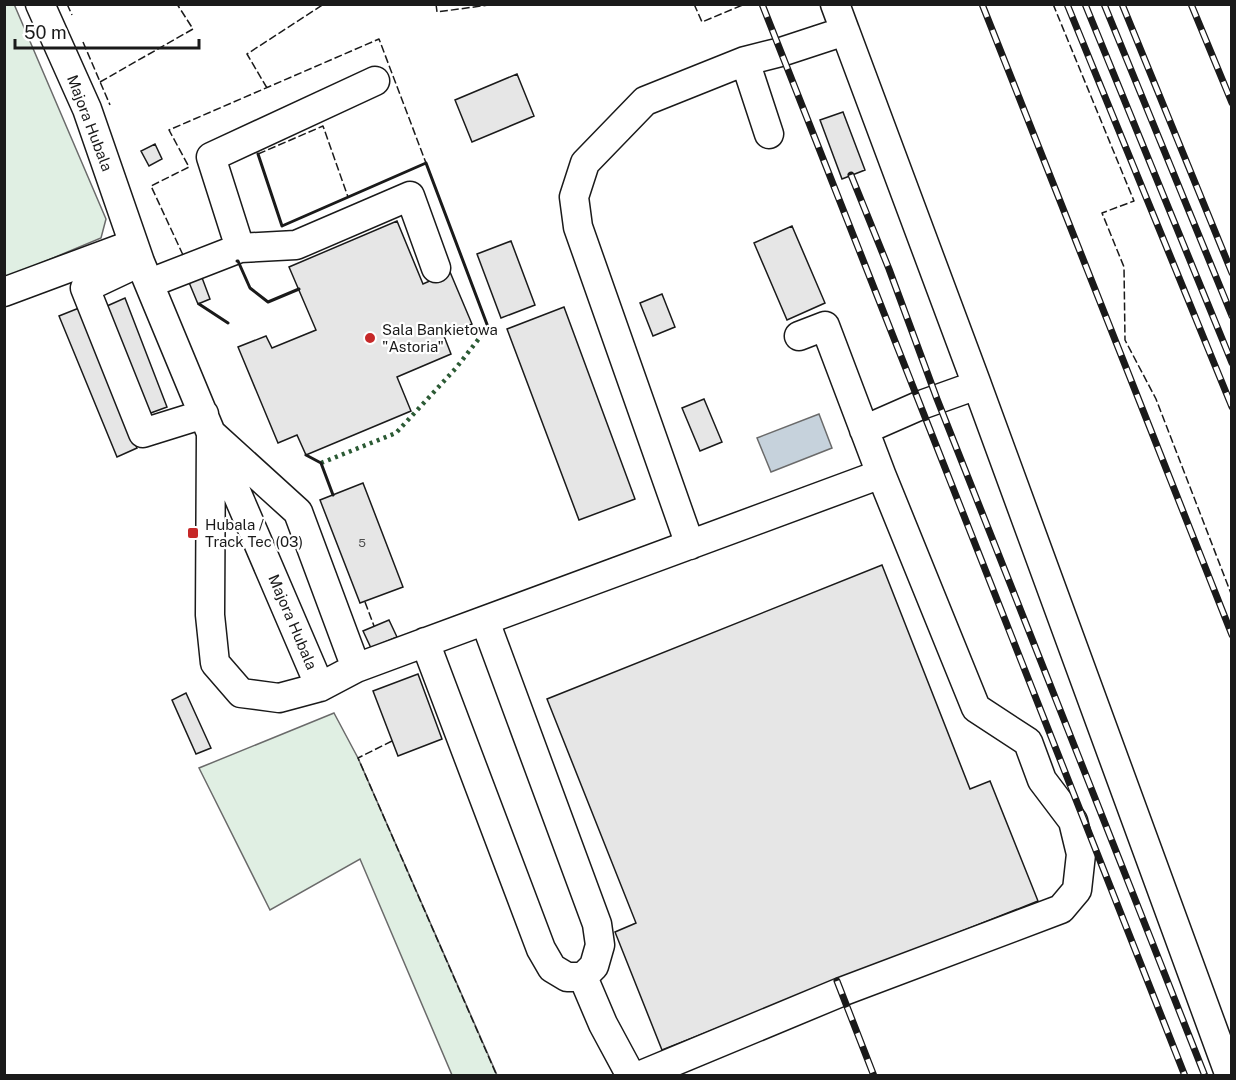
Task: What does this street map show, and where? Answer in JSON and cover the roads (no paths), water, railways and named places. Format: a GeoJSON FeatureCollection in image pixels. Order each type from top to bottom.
{"type":"FeatureCollection","features":[{"type":"Feature","properties":{"kind":"street","name":"Majora Hubala"},"geometry":{"type":"LineString","coordinates":[[40,4],[87,109],[141,263],[320,687],[279,698],[241,693],[215,663],[210,615],[208,423]]}},
{"type":"Feature","properties":{"kind":"street"},"geometry":{"type":"LineString","coordinates":[[835,4],[1230,1076]]}},
{"type":"Feature","properties":{"kind":"street"},"geometry":{"type":"LineString","coordinates":[[690,545],[578,227],[574,197],[585,163],[645,101],[745,61],[781,52],[844,31]]}},
{"type":"Feature","properties":{"kind":"street"},"geometry":{"type":"LineString","coordinates":[[745,61],[770,134]]}},
{"type":"Feature","properties":{"kind":"street"},"geometry":{"type":"LineString","coordinates":[[240,248],[211,157],[375,81]]}},
{"type":"Feature","properties":{"kind":"street"},"geometry":{"type":"LineString","coordinates":[[4,292],[141,263],[240,248],[296,245],[410,196],[436,268]]}},
{"type":"Feature","properties":{"kind":"street"},"geometry":{"type":"LineString","coordinates":[[141,263],[85,288],[143,433],[208,423],[298,512],[356,668]]}},
{"type":"Feature","properties":{"kind":"street"},"geometry":{"type":"LineString","coordinates":[[639,1076],[841,992],[1054,912],[1061,909],[1077,891],[1081,854],[1073,821],[1042,780],[1028,742],[975,708],[880,474],[825,326],[799,336]]}},
{"type":"Feature","properties":{"kind":"street"},"geometry":{"type":"LineString","coordinates":[[864,430],[921,405],[977,385]]}},
{"type":"Feature","properties":{"kind":"street"},"geometry":{"type":"LineString","coordinates":[[320,687],[356,668],[880,474]]}},
{"type":"Feature","properties":{"kind":"street"},"geometry":{"type":"LineString","coordinates":[[425,642],[541,949],[552,968],[567,977],[583,977],[594,966],[600,945],[597,924],[485,621]]}},
{"type":"Feature","properties":{"kind":"street"},"geometry":{"type":"LineString","coordinates":[[583,977],[603,1024],[631,1076]]}},
{"type":"Feature","properties":{"kind":"railway"},"geometry":{"type":"LineString","coordinates":[[762,4],[1185,1076]]}},
{"type":"Feature","properties":{"kind":"railway"},"geometry":{"type":"LineString","coordinates":[[982,4],[1232,635]]}},
{"type":"Feature","properties":{"kind":"railway"},"geometry":{"type":"LineString","coordinates":[[1067,4],[1232,407]]}},
{"type":"Feature","properties":{"kind":"railway"},"geometry":{"type":"LineString","coordinates":[[1085,4],[1232,363]]}},
{"type":"Feature","properties":{"kind":"railway"},"geometry":{"type":"LineString","coordinates":[[1104,4],[1232,316]]}},
{"type":"Feature","properties":{"kind":"railway"},"geometry":{"type":"LineString","coordinates":[[1122,4],[1232,273]]}},
{"type":"Feature","properties":{"kind":"railway"},"geometry":{"type":"LineString","coordinates":[[1191,4],[1232,103]]}},
{"type":"Feature","properties":{"kind":"railway"},"geometry":{"type":"LineString","coordinates":[[851,175],[937,399],[1205,1076]]}},
{"type":"Feature","properties":{"kind":"railway"},"geometry":{"type":"LineString","coordinates":[[837,981],[874,1076]]}},
{"type":"Feature","properties":{"kind":"place","name":"Sala Bankietowa \"Astoria\""},"geometry":{"type":"Point","coordinates":[370,338]}},
{"type":"Feature","properties":{"kind":"place","name":"Hubala / Track Tec (03)"},"geometry":{"type":"Point","coordinates":[193,533]}}]}
